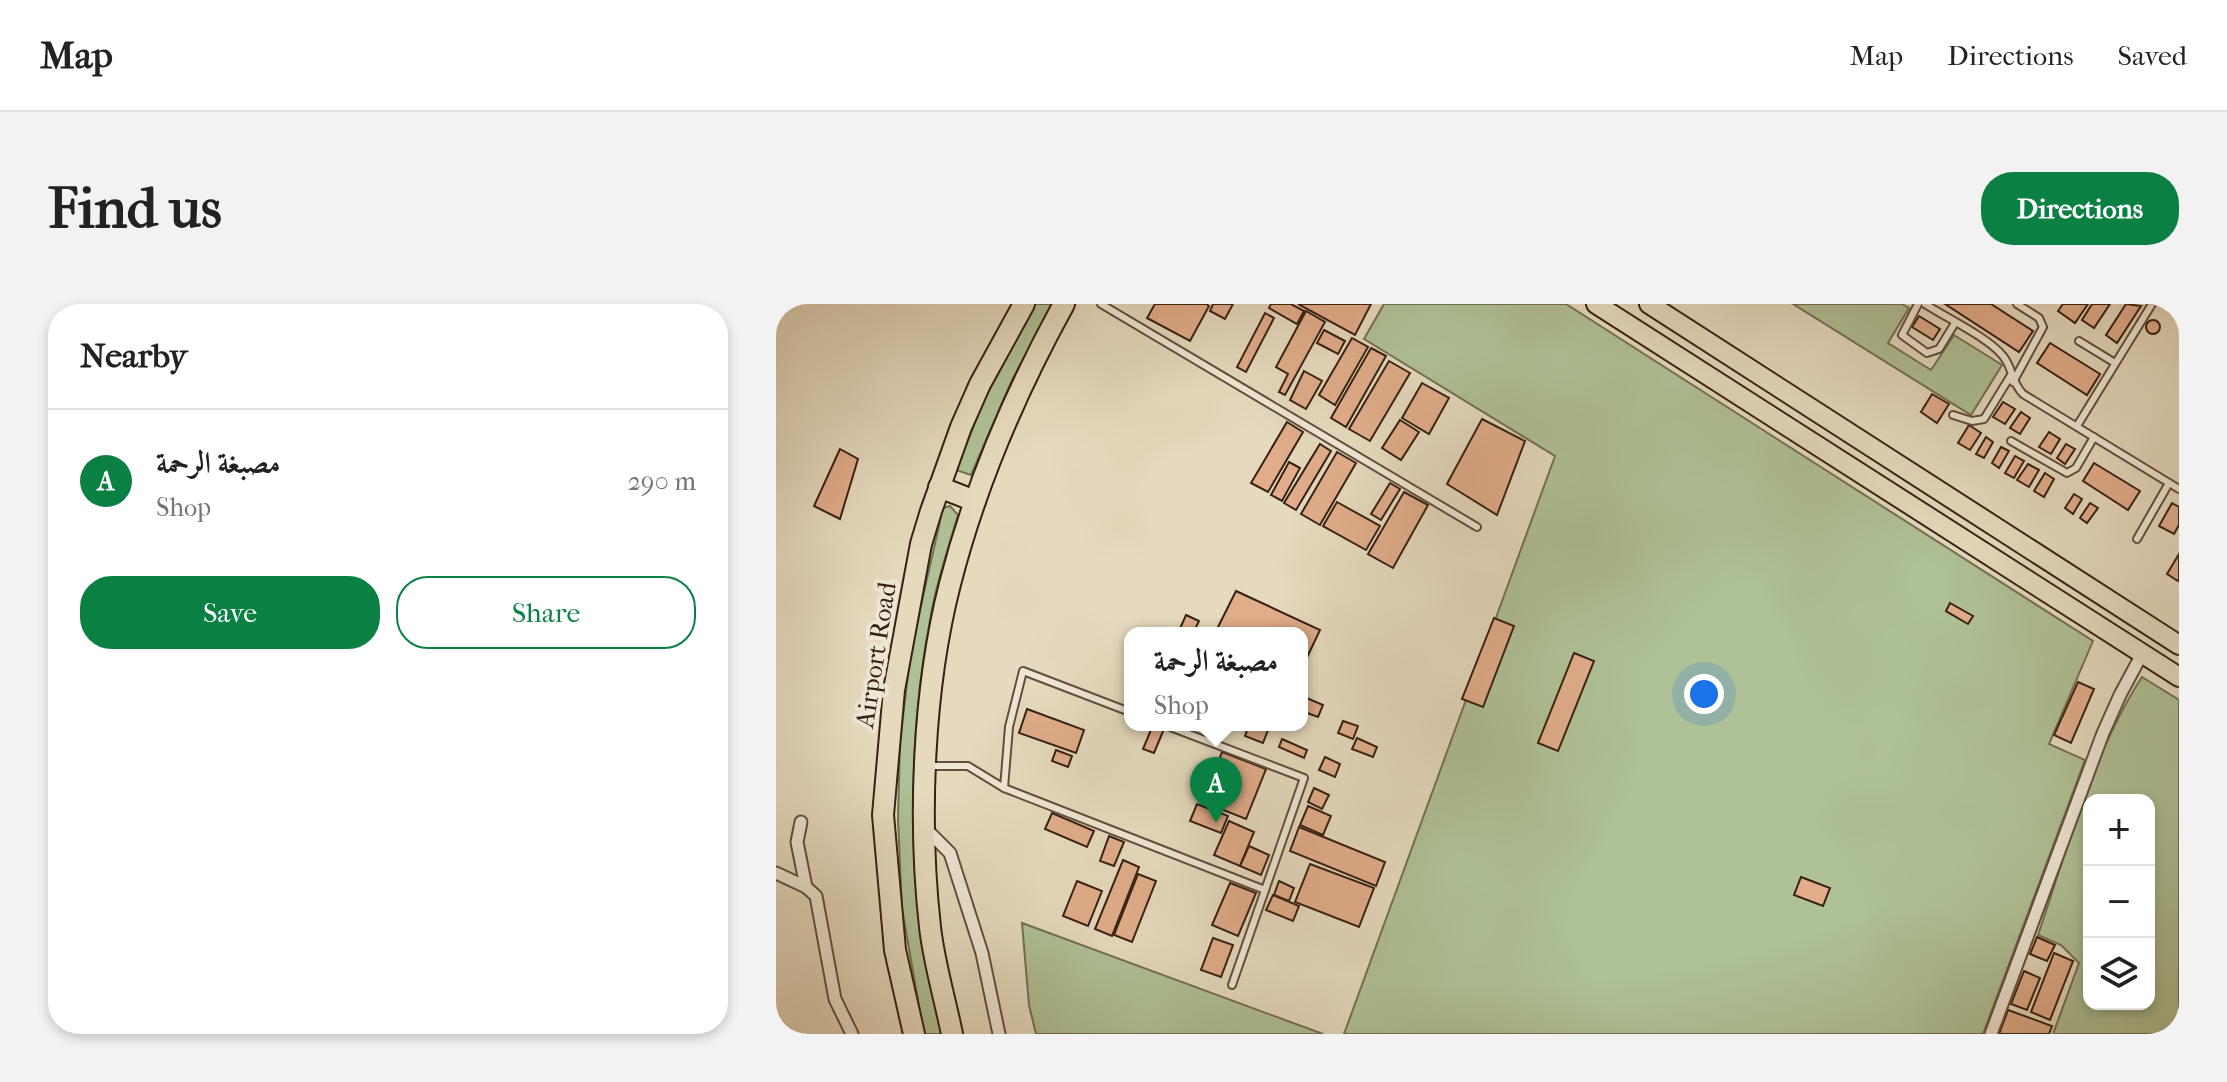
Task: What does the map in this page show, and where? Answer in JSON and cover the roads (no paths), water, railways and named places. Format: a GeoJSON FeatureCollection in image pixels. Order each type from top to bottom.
{"type":"FeatureCollection","features":[{"type":"Feature","properties":{"kind":"highway","name":"Airport Road"},"geometry":{"type":"LineString","coordinates":[[914,1034],[895,950],[883,815],[894,690],[921,544],[939,487],[980,384],[1024,304]]}},
{"type":"Feature","properties":{"kind":"highway"},"geometry":{"type":"LineString","coordinates":[[952,1034],[930,929],[924,827],[932,675],[949,585],[975,501],[1003,425],[1064,304]]}},
{"type":"Feature","properties":{"kind":"highway"},"geometry":{"type":"LineString","coordinates":[[939,487],[975,501]]}},
{"type":"Feature","properties":{"kind":"highway"},"geometry":{"type":"LineString","coordinates":[[895,950],[902,1034]]}},
{"type":"Feature","properties":{"kind":"main road"},"geometry":{"type":"LineString","coordinates":[[1596,304],[2179,677]]}},
{"type":"Feature","properties":{"kind":"main road"},"geometry":{"type":"LineString","coordinates":[[1649,304],[2179,645]]}},
{"type":"Feature","properties":{"kind":"street"},"geometry":{"type":"LineString","coordinates":[[1991,1034],[2103,733],[2142,654]]}},
{"type":"Feature","properties":{"kind":"street"},"geometry":{"type":"LineString","coordinates":[[801,822],[797,842],[806,887]]}},
{"type":"Feature","properties":{"kind":"street"},"geometry":{"type":"LineString","coordinates":[[924,827],[950,853],[982,953],[999,1034]]}},
{"type":"Feature","properties":{"kind":"street"},"geometry":{"type":"LineString","coordinates":[[776,873],[806,887],[816,896],[835,999],[852,1034]]}},
{"type":"Feature","properties":{"kind":"lane"},"geometry":{"type":"LineString","coordinates":[[1101,304],[1477,527]]}},
{"type":"Feature","properties":{"kind":"lane"},"geometry":{"type":"LineString","coordinates":[[1918,304],[1902,335],[1927,353],[1939,349],[1955,323]]}},
{"type":"Feature","properties":{"kind":"lane"},"geometry":{"type":"LineString","coordinates":[[1925,304],[2002,354],[2012,379],[2023,394],[2179,489]]}},
{"type":"Feature","properties":{"kind":"lane"},"geometry":{"type":"LineString","coordinates":[[1953,415],[1972,421],[1984,419],[2043,327],[2039,318],[2017,304]]}},
{"type":"Feature","properties":{"kind":"lane"},"geometry":{"type":"LineString","coordinates":[[2077,426],[2152,304]]}},
{"type":"Feature","properties":{"kind":"lane"},"geometry":{"type":"LineString","coordinates":[[2168,304],[2179,311]]}},
{"type":"Feature","properties":{"kind":"lane"},"geometry":{"type":"LineString","coordinates":[[2079,341],[2115,363]]}},
{"type":"Feature","properties":{"kind":"lane"},"geometry":{"type":"LineString","coordinates":[[2011,441],[2067,473],[2076,468],[2094,437]]}},
{"type":"Feature","properties":{"kind":"lane"},"geometry":{"type":"LineString","coordinates":[[2137,539],[2169,483]]}},
{"type":"Feature","properties":{"kind":"lane"},"geometry":{"type":"LineString","coordinates":[[1004,788],[1009,727],[1023,671],[1124,710]]}},
{"type":"Feature","properties":{"kind":"lane"},"geometry":{"type":"LineString","coordinates":[[1181,731],[1304,778],[1232,985]]}},
{"type":"Feature","properties":{"kind":"lane"},"geometry":{"type":"LineString","coordinates":[[926,766],[968,766],[1004,788],[1265,890]]}},
{"type":"Feature","properties":{"kind":"place","name":"مصبغة الرحمة"},"geometry":{"type":"Point","coordinates":[1216,823]}}]}
